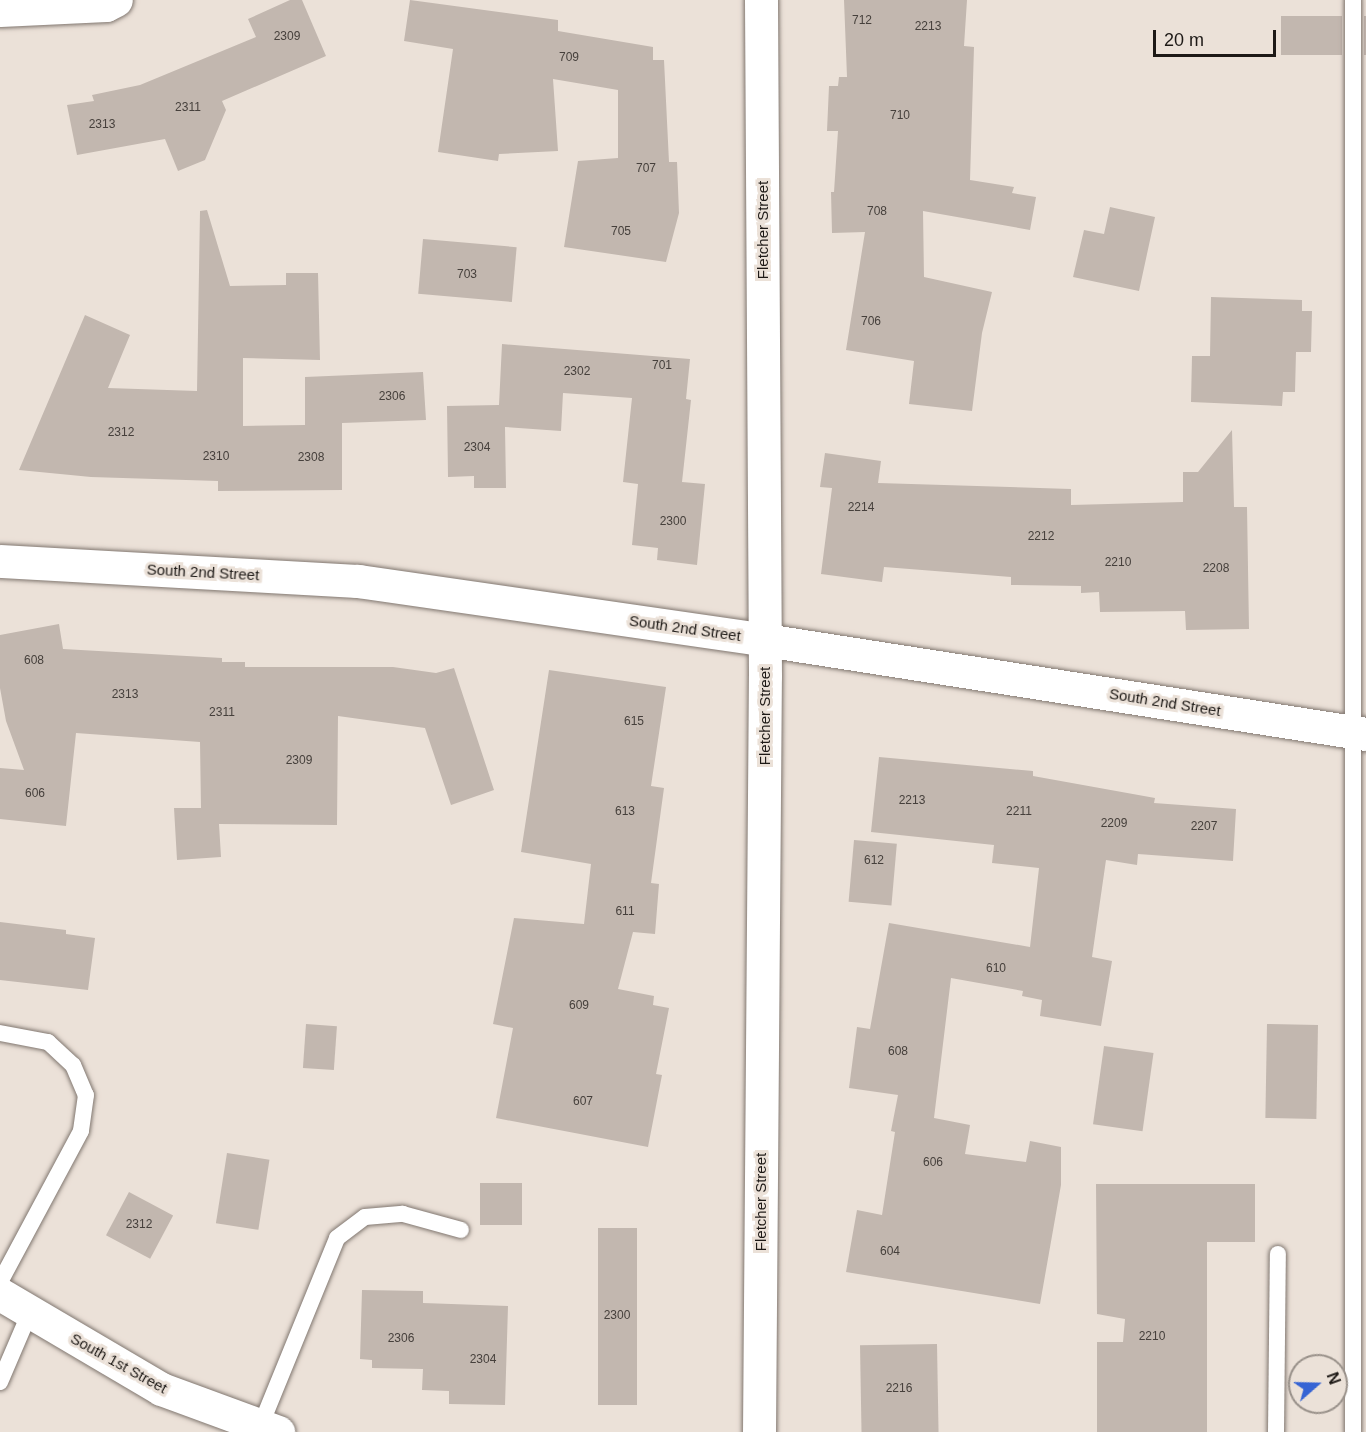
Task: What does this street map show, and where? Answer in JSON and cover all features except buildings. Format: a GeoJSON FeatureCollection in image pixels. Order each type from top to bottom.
{"type":"FeatureCollection","features":[{"type":"Feature","properties":{"kind":"street"},"geometry":{"type":"LineString","coordinates":[[0,10],[106,5],[116,0]]}},
{"type":"Feature","properties":{"kind":"street","name":"Fletcher Street"},"geometry":{"type":"LineString","coordinates":[[759,1432],[765,640],[761,0]]}},
{"type":"Feature","properties":{"kind":"street","name":"South 2nd Street"},"geometry":{"type":"LineString","coordinates":[[0,561],[358,581],[765,640],[1358,733]]}},
{"type":"Feature","properties":{"kind":"street","name":"South 1st Street"},"geometry":{"type":"LineString","coordinates":[[0,1294],[161,1389],[269,1429]]}},
{"type":"Feature","properties":{"kind":"lane"},"geometry":{"type":"LineString","coordinates":[[1353,0],[1358,733],[1353,1432]]}},
{"type":"Feature","properties":{"kind":"lane"},"geometry":{"type":"LineString","coordinates":[[0,1033],[48,1042],[73,1065],[86,1095],[81,1131],[0,1282]]}},
{"type":"Feature","properties":{"kind":"lane"},"geometry":{"type":"LineString","coordinates":[[269,1429],[337,1238],[365,1217],[403,1214],[461,1230]]}},
{"type":"Feature","properties":{"kind":"lane"},"geometry":{"type":"LineString","coordinates":[[1276,1432],[1278,1254]]}},
{"type":"Feature","properties":{"kind":"lane"},"geometry":{"type":"LineString","coordinates":[[0,1382],[30,1312]]}}]}
